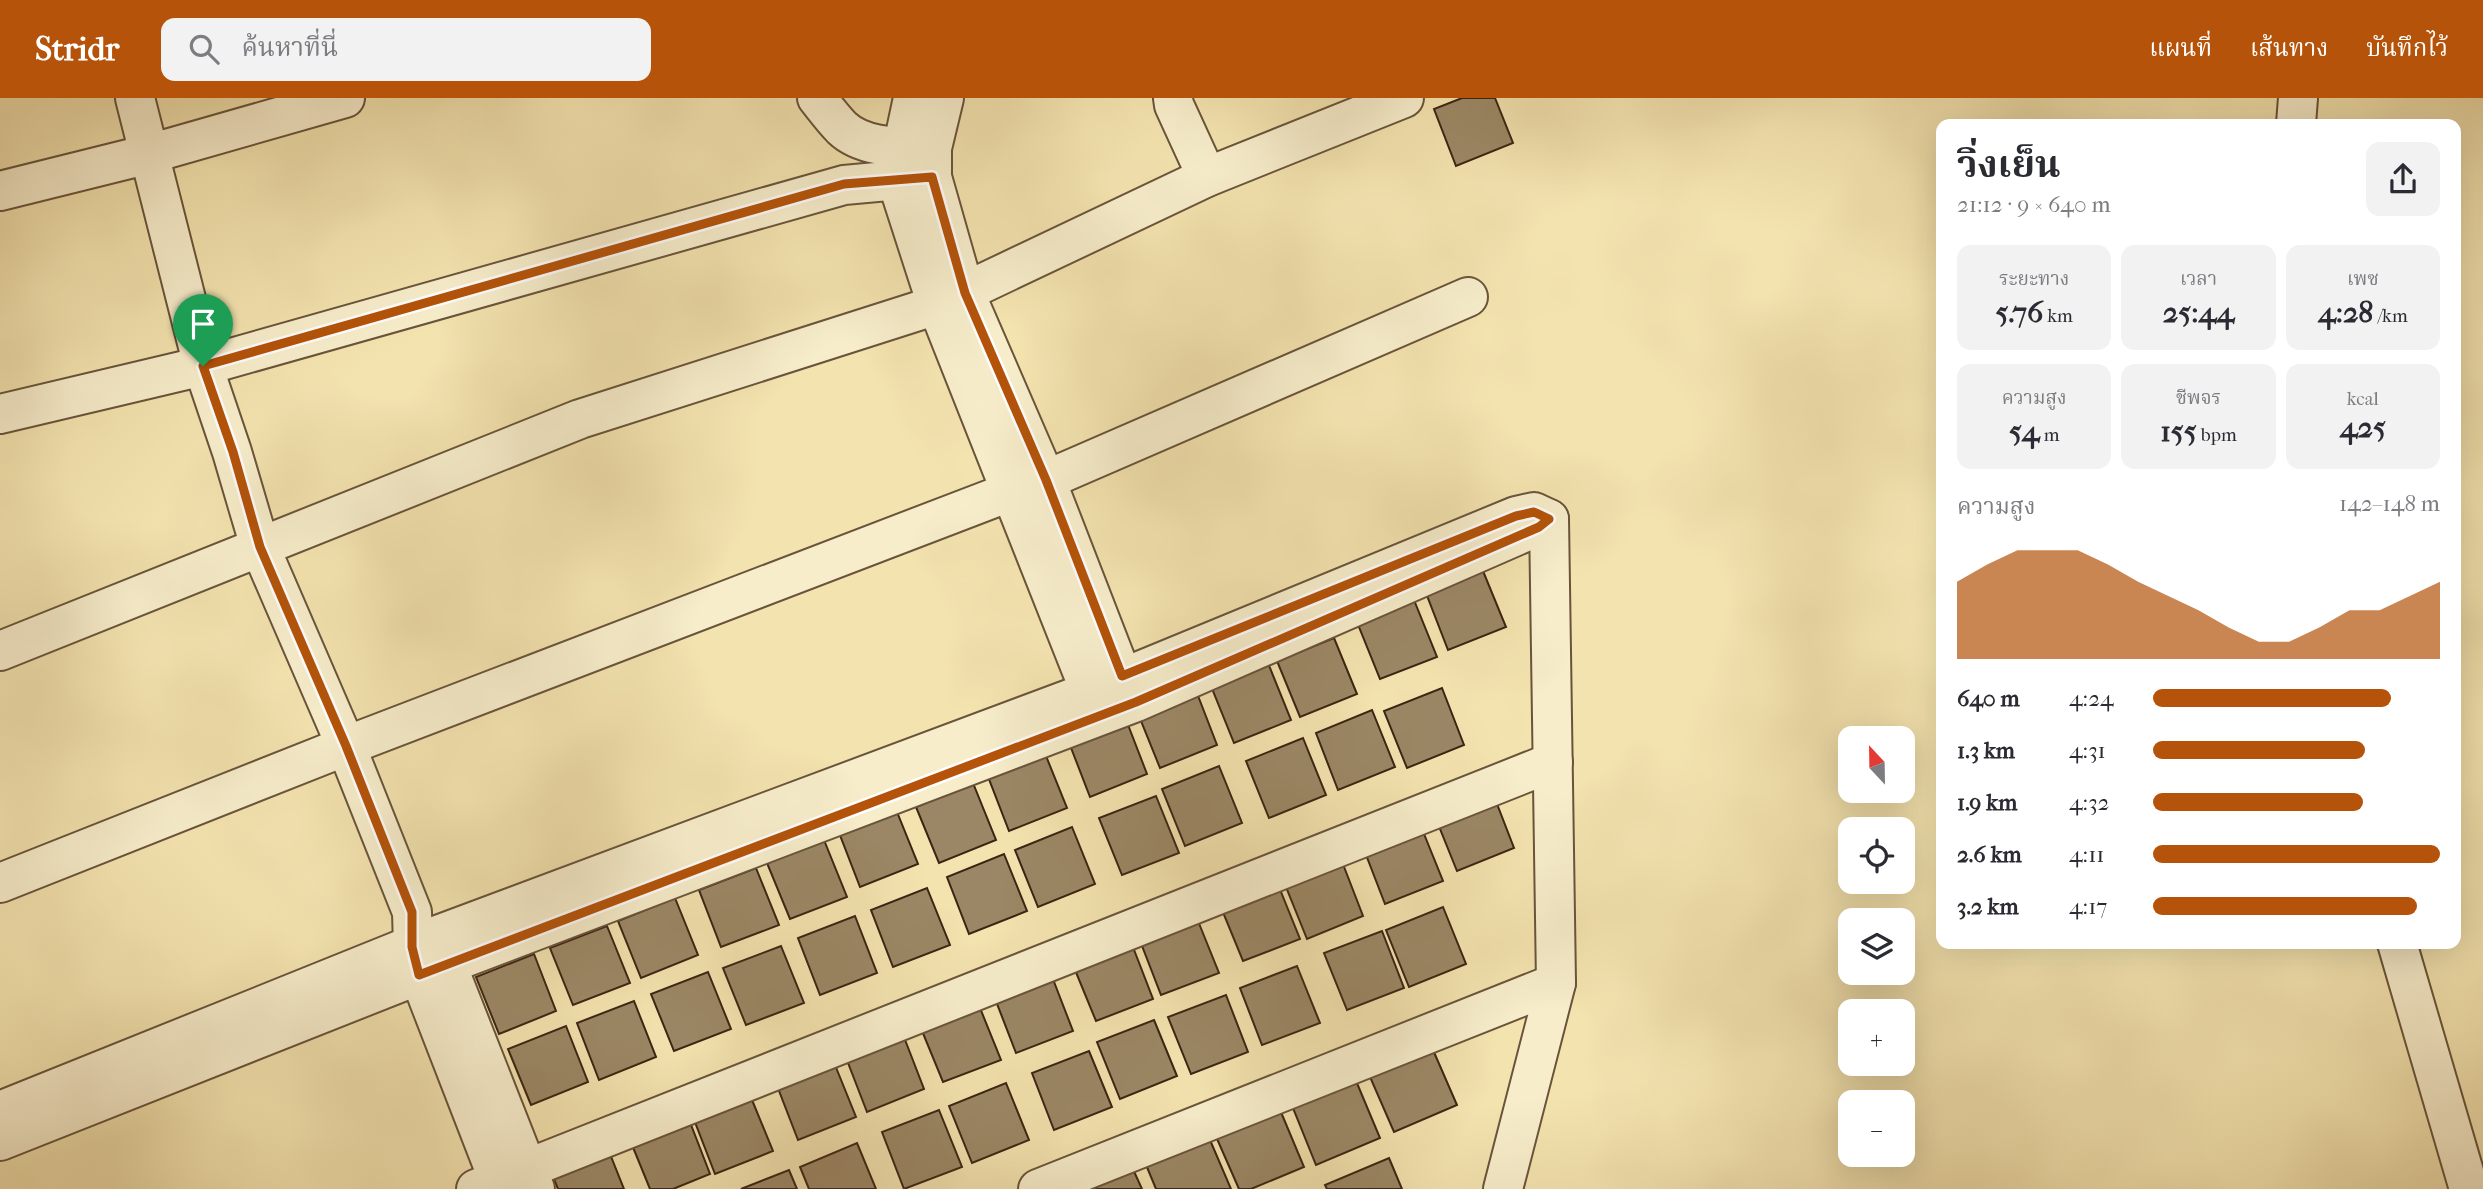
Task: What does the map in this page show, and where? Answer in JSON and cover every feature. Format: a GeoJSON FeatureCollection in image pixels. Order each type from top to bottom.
{"type":"FeatureCollection","features":[{"type":"Feature","properties":{"kind":"street"},"geometry":{"type":"LineString","coordinates":[[135,98],[203,366],[233,452],[260,547],[346,746],[425,947],[508,1183],[1553,762]]}},
{"type":"Feature","properties":{"kind":"street"},"geometry":{"type":"LineString","coordinates":[[0,191],[149,154],[345,98]]}},
{"type":"Feature","properties":{"kind":"street"},"geometry":{"type":"LineString","coordinates":[[817,98],[843,129],[915,163]]}},
{"type":"Feature","properties":{"kind":"street"},"geometry":{"type":"LineString","coordinates":[[913,98],[915,163],[951,299],[1029,485],[1112,696]]}},
{"type":"Feature","properties":{"kind":"street"},"geometry":{"type":"LineString","coordinates":[[0,414],[203,366],[915,163],[944,98]]}},
{"type":"Feature","properties":{"kind":"street"},"geometry":{"type":"LineString","coordinates":[[1173,98],[1207,177]]}},
{"type":"Feature","properties":{"kind":"street"},"geometry":{"type":"LineString","coordinates":[[0,651],[580,419],[951,299],[1207,177],[1404,98]]}},
{"type":"Feature","properties":{"kind":"street"},"geometry":{"type":"LineString","coordinates":[[2296,119],[2298,98]]}},
{"type":"Feature","properties":{"kind":"street"},"geometry":{"type":"LineString","coordinates":[[0,883],[346,746],[1029,485],[1468,296]]}},
{"type":"Feature","properties":{"kind":"street"},"geometry":{"type":"LineString","coordinates":[[0,1111],[425,947],[1112,696],[1516,516],[1534,512],[1549,519],[1556,983],[1503,1189]]}},
{"type":"Feature","properties":{"kind":"street"},"geometry":{"type":"LineString","coordinates":[[0,1141],[425,947]]}},
{"type":"Feature","properties":{"kind":"street"},"geometry":{"type":"LineString","coordinates":[[2399,949],[2469,1189]]}},
{"type":"Feature","properties":{"kind":"street"},"geometry":{"type":"LineString","coordinates":[[1038,1189],[1556,983]]}},
{"type":"Feature","properties":{"kind":"building"},"geometry":{"type":"Polygon","coordinates":[[[1462,98],[1495,98],[1513,143],[1456,166],[1434,109],[1462,98]]]}},
{"type":"Feature","properties":{"kind":"building"},"geometry":{"type":"Polygon","coordinates":[[[1483,571],[1506,627],[1448,650],[1426,593],[1483,571]]]}},
{"type":"Feature","properties":{"kind":"building"},"geometry":{"type":"Polygon","coordinates":[[[1414,600],[1437,657],[1380,679],[1357,622],[1414,600]]]}},
{"type":"Feature","properties":{"kind":"building"},"geometry":{"type":"Polygon","coordinates":[[[1334,638],[1357,694],[1300,717],[1277,661],[1334,638]]]}},
{"type":"Feature","properties":{"kind":"building"},"geometry":{"type":"Polygon","coordinates":[[[1268,663],[1291,720],[1234,743],[1211,686],[1268,663]]]}},
{"type":"Feature","properties":{"kind":"building"},"geometry":{"type":"Polygon","coordinates":[[[1195,688],[1217,745],[1160,768],[1137,711],[1195,688]]]}},
{"type":"Feature","properties":{"kind":"building"},"geometry":{"type":"Polygon","coordinates":[[[1442,688],[1464,745],[1407,768],[1384,711],[1442,688]]]}},
{"type":"Feature","properties":{"kind":"building"},"geometry":{"type":"Polygon","coordinates":[[[1372,710],[1395,767],[1338,790],[1316,733],[1372,710]]]}},
{"type":"Feature","properties":{"kind":"building"},"geometry":{"type":"Polygon","coordinates":[[[1125,717],[1147,774],[1090,797],[1068,740],[1125,717]]]}},
{"type":"Feature","properties":{"kind":"building"},"geometry":{"type":"Polygon","coordinates":[[[1303,738],[1326,795],[1269,818],[1246,761],[1303,738]]]}},
{"type":"Feature","properties":{"kind":"building"},"geometry":{"type":"Polygon","coordinates":[[[1044,751],[1067,808],[1009,831],[987,774],[1044,751]]]}},
{"type":"Feature","properties":{"kind":"building"},"geometry":{"type":"Polygon","coordinates":[[[1219,766],[1242,823],[1185,846],[1162,789],[1219,766]]]}},
{"type":"Feature","properties":{"kind":"building"},"geometry":{"type":"Polygon","coordinates":[[[973,783],[996,840],[939,863],[916,807],[973,783]]]}},
{"type":"Feature","properties":{"kind":"building"},"geometry":{"type":"Polygon","coordinates":[[[1492,791],[1514,848],[1457,871],[1434,814],[1492,791]]]}},
{"type":"Feature","properties":{"kind":"building"},"geometry":{"type":"Polygon","coordinates":[[[1156,796],[1179,853],[1122,875],[1099,818],[1156,796]]]}},
{"type":"Feature","properties":{"kind":"building"},"geometry":{"type":"Polygon","coordinates":[[[895,807],[918,864],[860,887],[838,830],[895,807]]]}},
{"type":"Feature","properties":{"kind":"building"},"geometry":{"type":"Polygon","coordinates":[[[1420,824],[1443,881],[1385,904],[1363,847],[1420,824]]]}},
{"type":"Feature","properties":{"kind":"building"},"geometry":{"type":"Polygon","coordinates":[[[1072,827],[1095,884],[1038,907],[1015,850],[1072,827]]]}},
{"type":"Feature","properties":{"kind":"building"},"geometry":{"type":"Polygon","coordinates":[[[824,840],[847,897],[790,919],[767,863],[824,840]]]}},
{"type":"Feature","properties":{"kind":"building"},"geometry":{"type":"Polygon","coordinates":[[[1004,854],[1027,911],[969,934],[947,877],[1004,854]]]}},
{"type":"Feature","properties":{"kind":"building"},"geometry":{"type":"Polygon","coordinates":[[[1341,859],[1363,916],[1307,939],[1284,882],[1341,859]]]}},
{"type":"Feature","properties":{"kind":"building"},"geometry":{"type":"Polygon","coordinates":[[[756,868],[779,925],[721,947],[699,890],[756,868]]]}},
{"type":"Feature","properties":{"kind":"building"},"geometry":{"type":"Polygon","coordinates":[[[1277,882],[1300,939],[1243,961],[1220,905],[1277,882]]]}},
{"type":"Feature","properties":{"kind":"building"},"geometry":{"type":"Polygon","coordinates":[[[927,888],[950,945],[893,967],[871,910],[927,888]]]}},
{"type":"Feature","properties":{"kind":"building"},"geometry":{"type":"Polygon","coordinates":[[[675,898],[698,955],[641,978],[618,921],[675,898]]]}},
{"type":"Feature","properties":{"kind":"building"},"geometry":{"type":"Polygon","coordinates":[[[1443,907],[1466,964],[1409,987],[1386,930],[1443,907]]]}},
{"type":"Feature","properties":{"kind":"building"},"geometry":{"type":"Polygon","coordinates":[[[855,916],[877,973],[820,995],[798,938],[855,916]]]}},
{"type":"Feature","properties":{"kind":"building"},"geometry":{"type":"Polygon","coordinates":[[[1196,916],[1219,973],[1161,995],[1139,938],[1196,916]]]}},
{"type":"Feature","properties":{"kind":"building"},"geometry":{"type":"Polygon","coordinates":[[[607,926],[630,983],[573,1005],[550,948],[607,926]]]}},
{"type":"Feature","properties":{"kind":"building"},"geometry":{"type":"Polygon","coordinates":[[[1382,931],[1404,988],[1347,1010],[1324,953],[1382,931]]]}},
{"type":"Feature","properties":{"kind":"building"},"geometry":{"type":"Polygon","coordinates":[[[1131,942],[1153,999],[1096,1021],[1073,965],[1131,942]]]}},
{"type":"Feature","properties":{"kind":"building"},"geometry":{"type":"Polygon","coordinates":[[[781,946],[804,1003],[746,1025],[723,968],[781,946]]]}},
{"type":"Feature","properties":{"kind":"building"},"geometry":{"type":"Polygon","coordinates":[[[534,954],[556,1011],[499,1034],[476,977],[534,954]]]}},
{"type":"Feature","properties":{"kind":"building"},"geometry":{"type":"Polygon","coordinates":[[[1297,966],[1320,1023],[1262,1045],[1240,988],[1297,966]]]}},
{"type":"Feature","properties":{"kind":"building"},"geometry":{"type":"Polygon","coordinates":[[[708,972],[731,1029],[674,1051],[651,994],[708,972]]]}},
{"type":"Feature","properties":{"kind":"building"},"geometry":{"type":"Polygon","coordinates":[[[1051,974],[1073,1031],[1016,1053],[994,996],[1051,974]]]}},
{"type":"Feature","properties":{"kind":"building"},"geometry":{"type":"Polygon","coordinates":[[[1226,995],[1248,1052],[1191,1074],[1168,1017],[1226,995]]]}},
{"type":"Feature","properties":{"kind":"building"},"geometry":{"type":"Polygon","coordinates":[[[634,1001],[656,1057],[599,1080],[577,1023],[634,1001]]]}},
{"type":"Feature","properties":{"kind":"building"},"geometry":{"type":"Polygon","coordinates":[[[978,1003],[1001,1060],[943,1082],[920,1026],[978,1003]]]}},
{"type":"Feature","properties":{"kind":"building"},"geometry":{"type":"Polygon","coordinates":[[[1154,1020],[1177,1076],[1120,1099],[1097,1042],[1154,1020]]]}},
{"type":"Feature","properties":{"kind":"building"},"geometry":{"type":"Polygon","coordinates":[[[566,1026],[588,1082],[531,1105],[508,1049],[566,1026]]]}},
{"type":"Feature","properties":{"kind":"building"},"geometry":{"type":"Polygon","coordinates":[[[902,1032],[924,1089],[867,1112],[845,1055],[902,1032]]]}},
{"type":"Feature","properties":{"kind":"building"},"geometry":{"type":"Polygon","coordinates":[[[1430,1043],[1457,1105],[1394,1132],[1367,1070],[1430,1043]]]}},
{"type":"Feature","properties":{"kind":"building"},"geometry":{"type":"Polygon","coordinates":[[[1089,1051],[1112,1107],[1054,1130],[1032,1073],[1089,1051]]]}},
{"type":"Feature","properties":{"kind":"building"},"geometry":{"type":"Polygon","coordinates":[[[833,1060],[856,1117],[798,1140],[776,1083],[833,1060]]]}},
{"type":"Feature","properties":{"kind":"building"},"geometry":{"type":"Polygon","coordinates":[[[1354,1076],[1380,1138],[1316,1165],[1291,1103],[1354,1076]]]}},
{"type":"Feature","properties":{"kind":"building"},"geometry":{"type":"Polygon","coordinates":[[[1006,1083],[1029,1140],[972,1163],[949,1106],[1006,1083]]]}},
{"type":"Feature","properties":{"kind":"building"},"geometry":{"type":"Polygon","coordinates":[[[750,1095],[773,1151],[715,1174],[693,1117],[750,1095]]]}},
{"type":"Feature","properties":{"kind":"building"},"geometry":{"type":"Polygon","coordinates":[[[1278,1105],[1304,1167],[1251,1189],[1239,1189],[1214,1132],[1278,1105]]]}},
{"type":"Feature","properties":{"kind":"building"},"geometry":{"type":"Polygon","coordinates":[[[939,1110],[962,1167],[904,1189],[882,1132],[939,1110]]]}},
{"type":"Feature","properties":{"kind":"building"},"geometry":{"type":"Polygon","coordinates":[[[688,1117],[710,1174],[673,1189],[650,1189],[630,1140],[688,1117]]]}},
{"type":"Feature","properties":{"kind":"building"},"geometry":{"type":"Polygon","coordinates":[[[1207,1133],[1231,1189],[1156,1189],[1144,1160],[1207,1133]]]}},
{"type":"Feature","properties":{"kind":"building"},"geometry":{"type":"Polygon","coordinates":[[[857,1143],[876,1189],[809,1189],[800,1167],[857,1143]]]}},
{"type":"Feature","properties":{"kind":"building"},"geometry":{"type":"Polygon","coordinates":[[[608,1149],[624,1189],[558,1189],[551,1172],[608,1149]]]}},
{"type":"Feature","properties":{"kind":"building"},"geometry":{"type":"Polygon","coordinates":[[[1389,1158],[1402,1189],[1327,1189],[1325,1185],[1389,1158]]]}},
{"type":"Feature","properties":{"kind":"building"},"geometry":{"type":"Polygon","coordinates":[[[1132,1167],[1142,1189],[1079,1189],[1132,1167]]]}},
{"type":"Feature","properties":{"kind":"building"},"geometry":{"type":"Polygon","coordinates":[[[789,1170],[797,1189],[741,1189],[789,1170]]]}},
{"type":"Feature","properties":{"kind":"route"},"geometry":{"type":"LineString","coordinates":[[932,177],[965,293],[1046,480],[1122,676],[1516,516],[1534,512],[1549,519],[1539,527],[1136,702],[419,975],[412,947],[412,912],[346,746],[260,547],[233,452],[203,366],[844,184],[932,177]]}}]}
